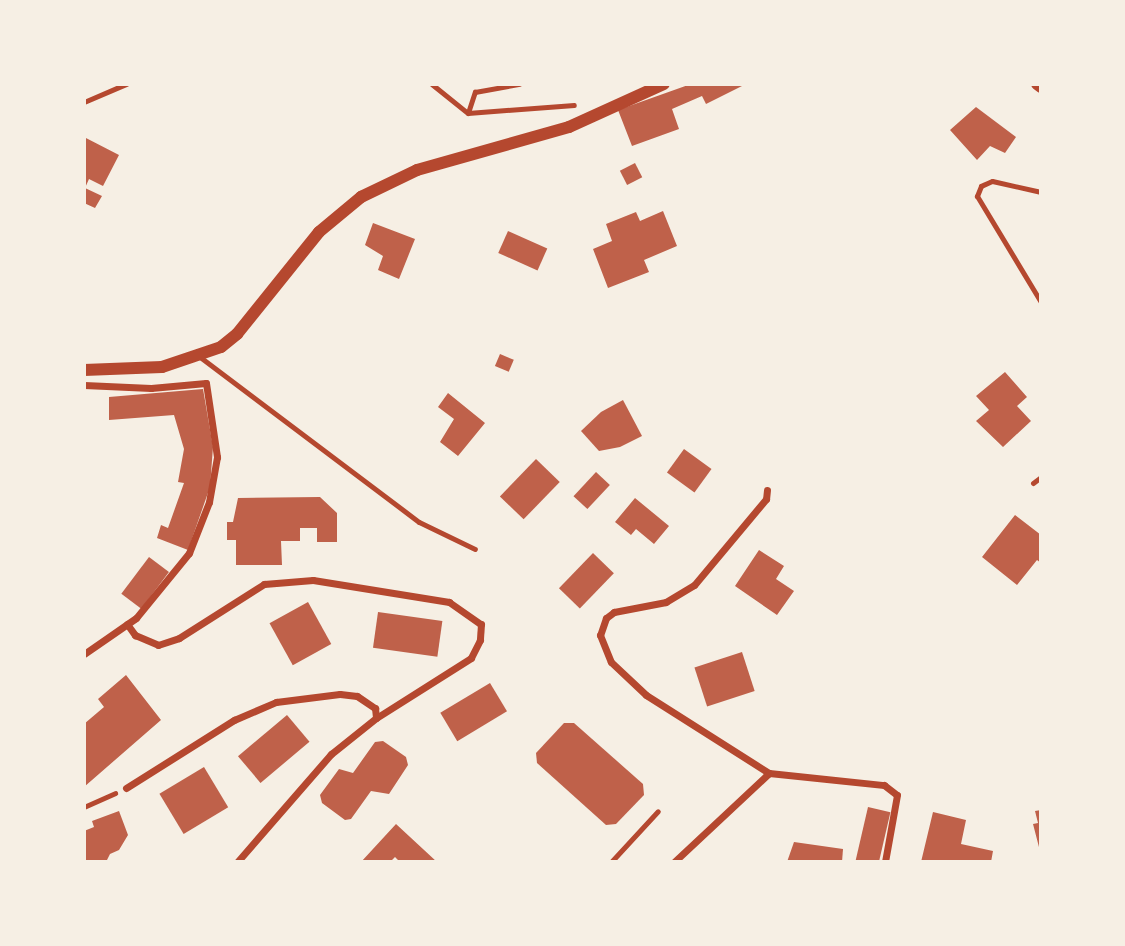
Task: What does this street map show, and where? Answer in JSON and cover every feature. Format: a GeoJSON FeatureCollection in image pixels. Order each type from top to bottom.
{"type":"FeatureCollection","features":[{"type":"Feature","properties":{"kind":"street"},"geometry":{"type":"LineString","coordinates":[[84,370],[162,367],[200,357],[237,334],[312,240],[361,197],[417,170],[569,127],[664,84]]}},
{"type":"Feature","properties":{"kind":"street"},"geometry":{"type":"LineString","coordinates":[[84,385],[151,388],[201,382],[210,386],[217,457],[200,528],[176,570],[127,624],[84,654]]}},
{"type":"Feature","properties":{"kind":"street"},"geometry":{"type":"LineString","coordinates":[[768,490],[766,499],[694,585],[666,602],[614,612],[606,618],[600,635],[611,662],[646,695],[769,773],[884,785],[897,795],[885,862]]}},
{"type":"Feature","properties":{"kind":"street"},"geometry":{"type":"LineString","coordinates":[[127,624],[135,635],[158,645],[178,638],[264,583],[313,580],[449,602],[481,624],[480,639],[471,658],[376,718],[331,754],[237,862]]}},
{"type":"Feature","properties":{"kind":"street"},"geometry":{"type":"LineString","coordinates":[[127,788],[234,720],[275,702],[348,695],[375,708],[376,718]]}},
{"type":"Feature","properties":{"kind":"street"},"geometry":{"type":"LineString","coordinates":[[674,862],[769,773]]}},
{"type":"Feature","properties":{"kind":"lane"},"geometry":{"type":"LineString","coordinates":[[84,102],[126,84]]}},
{"type":"Feature","properties":{"kind":"lane"},"geometry":{"type":"LineString","coordinates":[[1041,192],[992,181],[981,186],[978,196],[1041,302]]}},
{"type":"Feature","properties":{"kind":"lane"},"geometry":{"type":"LineString","coordinates":[[200,357],[419,522],[475,549]]}},
{"type":"Feature","properties":{"kind":"lane"},"geometry":{"type":"LineString","coordinates":[[1033,483],[1041,477]]}},
{"type":"Feature","properties":{"kind":"lane"},"geometry":{"type":"LineString","coordinates":[[611,862],[658,811]]}},
{"type":"Feature","properties":{"kind":"path"},"geometry":{"type":"LineString","coordinates":[[432,84],[468,113],[579,104],[599,114]]}},
{"type":"Feature","properties":{"kind":"path"},"geometry":{"type":"LineString","coordinates":[[468,113],[475,92],[519,84]]}},
{"type":"Feature","properties":{"kind":"path"},"geometry":{"type":"LineString","coordinates":[[84,807],[127,788]]}},
{"type":"Feature","properties":{"kind":"building"},"geometry":{"type":"Polygon","coordinates":[[[691,84],[746,84],[706,104],[702,96],[672,109],[679,129],[632,146],[618,110],[691,84]]]}},
{"type":"Feature","properties":{"kind":"building"},"geometry":{"type":"Polygon","coordinates":[[[976,107],[1016,137],[1005,153],[990,146],[977,160],[950,130],[976,107]]]}},
{"type":"Feature","properties":{"kind":"building"},"geometry":{"type":"Polygon","coordinates":[[[84,137],[119,155],[103,186],[89,179],[85,188],[102,196],[95,208],[84,203],[84,137]]]}},
{"type":"Feature","properties":{"kind":"building"},"geometry":{"type":"Polygon","coordinates":[[[635,163],[642,177],[627,185],[620,171],[635,163]]]}},
{"type":"Feature","properties":{"kind":"building"},"geometry":{"type":"Polygon","coordinates":[[[663,211],[677,246],[644,260],[649,272],[608,288],[593,249],[612,241],[606,224],[636,212],[640,221],[663,211]]]}},
{"type":"Feature","properties":{"kind":"building"},"geometry":{"type":"Polygon","coordinates":[[[373,223],[415,239],[399,279],[378,270],[383,256],[365,245],[373,223]]]}},
{"type":"Feature","properties":{"kind":"building"},"geometry":{"type":"Polygon","coordinates":[[[508,231],[547,248],[538,270],[498,253],[508,231]]]}},
{"type":"Feature","properties":{"kind":"building"},"geometry":{"type":"Polygon","coordinates":[[[500,354],[514,360],[509,372],[495,366],[500,354]]]}},
{"type":"Feature","properties":{"kind":"building"},"geometry":{"type":"Polygon","coordinates":[[[1005,372],[1027,397],[1017,406],[1031,421],[1003,447],[976,421],[989,410],[976,396],[1005,372]]]}},
{"type":"Feature","properties":{"kind":"building"},"geometry":{"type":"Polygon","coordinates":[[[203,389],[213,447],[210,487],[188,550],[157,538],[161,525],[168,528],[184,483],[178,482],[184,449],[174,415],[109,420],[109,397],[203,389]]]}},
{"type":"Feature","properties":{"kind":"building"},"geometry":{"type":"Polygon","coordinates":[[[448,393],[485,423],[458,456],[440,442],[454,419],[438,407],[448,393]]]}},
{"type":"Feature","properties":{"kind":"building"},"geometry":{"type":"Polygon","coordinates":[[[623,400],[642,436],[620,447],[599,451],[581,431],[601,412],[623,400]]]}},
{"type":"Feature","properties":{"kind":"building"},"geometry":{"type":"Polygon","coordinates":[[[684,449],[712,469],[694,492],[667,472],[684,449]]]}},
{"type":"Feature","properties":{"kind":"building"},"geometry":{"type":"Polygon","coordinates":[[[536,459],[560,482],[524,519],[500,496],[536,459]]]}},
{"type":"Feature","properties":{"kind":"building"},"geometry":{"type":"Polygon","coordinates":[[[596,472],[610,485],[587,509],[573,496],[596,472]]]}},
{"type":"Feature","properties":{"kind":"building"},"geometry":{"type":"Polygon","coordinates":[[[320,497],[337,513],[337,542],[317,542],[317,528],[300,528],[300,541],[281,541],[282,565],[236,565],[236,540],[227,540],[227,522],[233,522],[238,498],[320,497]]]}},
{"type":"Feature","properties":{"kind":"building"},"geometry":{"type":"Polygon","coordinates":[[[635,498],[669,526],[654,544],[636,529],[631,535],[615,522],[635,498]]]}},
{"type":"Feature","properties":{"kind":"building"},"geometry":{"type":"Polygon","coordinates":[[[1015,515],[1041,535],[1041,563],[1037,560],[1017,585],[982,557],[1015,515]]]}},
{"type":"Feature","properties":{"kind":"building"},"geometry":{"type":"Polygon","coordinates":[[[759,550],[784,566],[776,579],[794,591],[777,615],[735,586],[759,550]]]}},
{"type":"Feature","properties":{"kind":"building"},"geometry":{"type":"Polygon","coordinates":[[[593,553],[614,573],[580,608],[559,588],[593,553]]]}},
{"type":"Feature","properties":{"kind":"building"},"geometry":{"type":"Polygon","coordinates":[[[149,557],[169,572],[141,609],[121,594],[149,557]]]}},
{"type":"Feature","properties":{"kind":"building"},"geometry":{"type":"Polygon","coordinates":[[[308,602],[331,644],[293,665],[270,623],[308,602]]]}},
{"type":"Feature","properties":{"kind":"building"},"geometry":{"type":"Polygon","coordinates":[[[378,612],[442,621],[437,657],[373,648],[378,612]]]}},
{"type":"Feature","properties":{"kind":"building"},"geometry":{"type":"Polygon","coordinates":[[[742,652],[755,691],[707,706],[694,667],[742,652]]]}},
{"type":"Feature","properties":{"kind":"building"},"geometry":{"type":"Polygon","coordinates":[[[126,675],[161,720],[84,787],[84,724],[104,707],[98,699],[126,675]]]}},
{"type":"Feature","properties":{"kind":"building"},"geometry":{"type":"Polygon","coordinates":[[[490,683],[507,711],[457,741],[440,713],[490,683]]]}},
{"type":"Feature","properties":{"kind":"building"},"geometry":{"type":"Polygon","coordinates":[[[287,715],[309,742],[260,783],[238,756],[287,715]]]}},
{"type":"Feature","properties":{"kind":"building"},"geometry":{"type":"Polygon","coordinates":[[[564,723],[574,723],[643,784],[644,795],[616,824],[606,825],[537,763],[536,753],[564,723]]]}},
{"type":"Feature","properties":{"kind":"building"},"geometry":{"type":"Polygon","coordinates":[[[383,741],[406,757],[408,765],[389,794],[371,791],[351,819],[345,820],[322,803],[320,795],[339,769],[353,773],[375,742],[383,741]]]}},
{"type":"Feature","properties":{"kind":"building"},"geometry":{"type":"Polygon","coordinates":[[[204,767],[228,807],[184,834],[159,794],[204,767]]]}},
{"type":"Feature","properties":{"kind":"building"},"geometry":{"type":"Polygon","coordinates":[[[868,807],[890,812],[879,862],[855,862],[868,807]]]}},
{"type":"Feature","properties":{"kind":"building"},"geometry":{"type":"Polygon","coordinates":[[[1041,810],[1040,851],[1033,824],[1038,823],[1035,811],[1041,810]]]}},
{"type":"Feature","properties":{"kind":"building"},"geometry":{"type":"Polygon","coordinates":[[[119,811],[128,835],[119,850],[110,854],[106,862],[84,862],[84,831],[94,827],[92,821],[119,811]]]}},
{"type":"Feature","properties":{"kind":"building"},"geometry":{"type":"Polygon","coordinates":[[[933,812],[966,820],[961,844],[993,851],[991,862],[921,862],[933,812]]]}},
{"type":"Feature","properties":{"kind":"building"},"geometry":{"type":"Polygon","coordinates":[[[396,824],[437,862],[400,862],[395,857],[390,862],[361,862],[396,824]]]}},
{"type":"Feature","properties":{"kind":"building"},"geometry":{"type":"Polygon","coordinates":[[[794,842],[843,849],[842,862],[787,862],[794,842]]]}}]}
